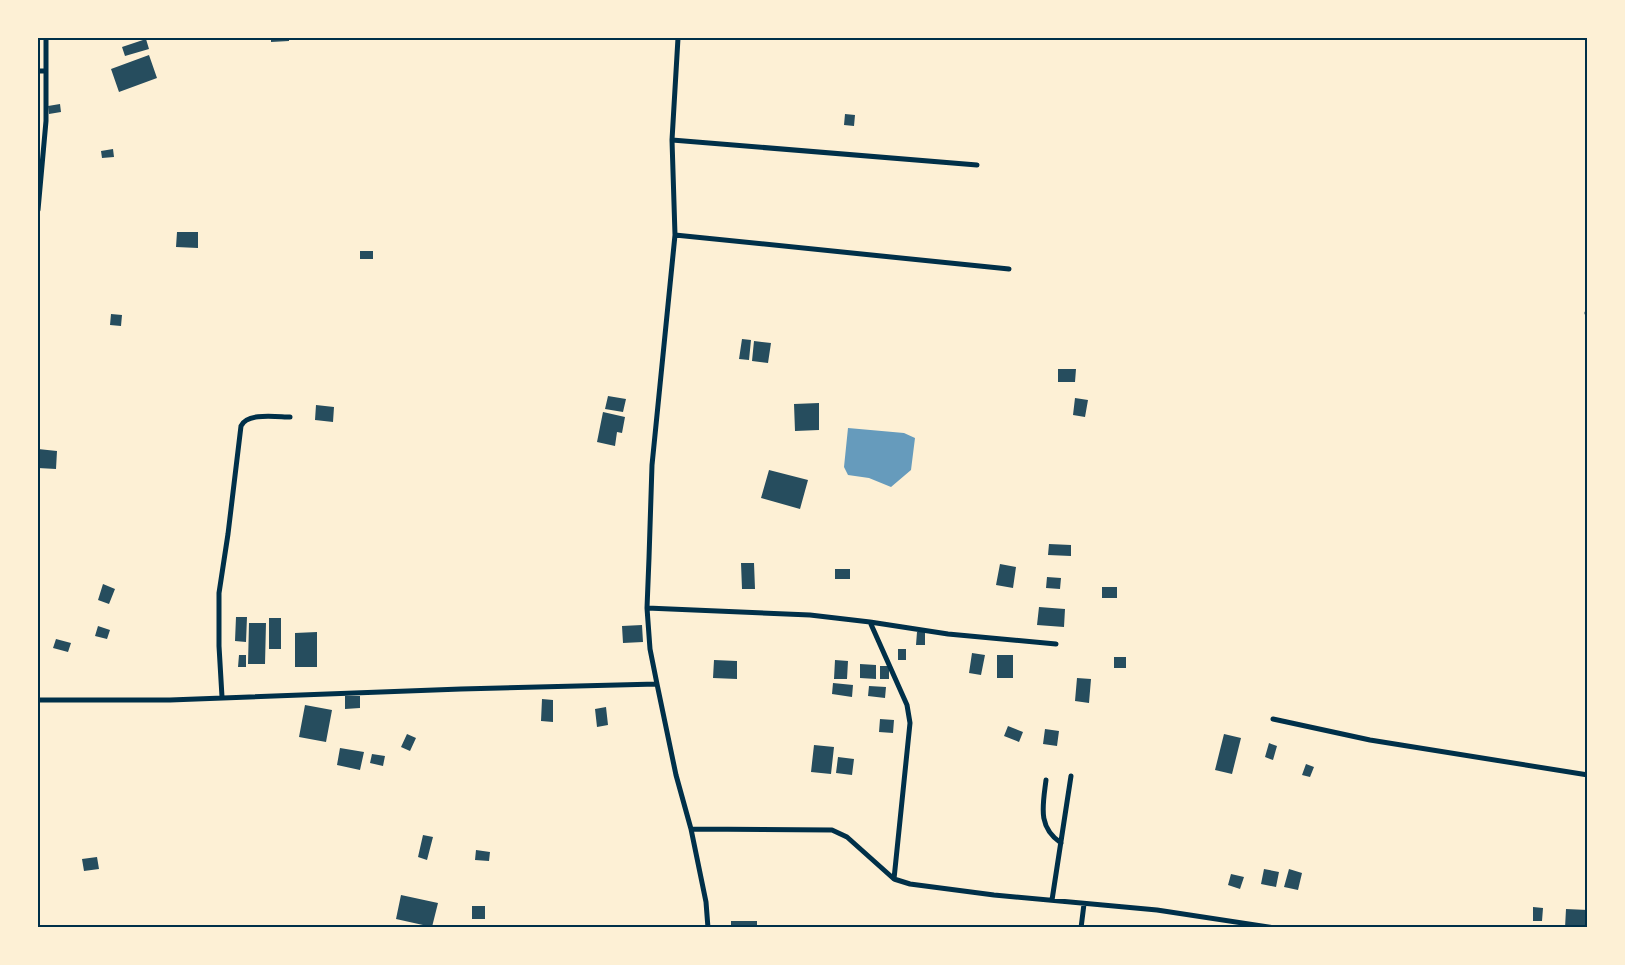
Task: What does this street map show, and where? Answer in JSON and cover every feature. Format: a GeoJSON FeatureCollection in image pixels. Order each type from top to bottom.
{"type":"FeatureCollection","features":[{"type":"Feature","properties":{"kind":"street"},"geometry":{"type":"LineString","coordinates":[[38,210],[46,120],[46,38]]}},
{"type":"Feature","properties":{"kind":"street"},"geometry":{"type":"LineString","coordinates":[[678,38],[672,140],[675,235],[652,465],[647,608],[650,649],[676,775],[691,829],[706,902],[708,928]]}},
{"type":"Feature","properties":{"kind":"street"},"geometry":{"type":"LineString","coordinates":[[38,71],[46,71]]}},
{"type":"Feature","properties":{"kind":"street"},"geometry":{"type":"LineString","coordinates":[[672,140],[977,165]]}},
{"type":"Feature","properties":{"kind":"street"},"geometry":{"type":"LineString","coordinates":[[675,235],[1009,269]]}},
{"type":"Feature","properties":{"kind":"street"},"geometry":{"type":"LineString","coordinates":[[222,697],[219,646],[219,593],[241,426],[243,422],[251,417],[290,417]]}},
{"type":"Feature","properties":{"kind":"street"},"geometry":{"type":"LineString","coordinates":[[647,608],[792,614],[870,622],[948,634],[1056,644]]}},
{"type":"Feature","properties":{"kind":"street"},"geometry":{"type":"LineString","coordinates":[[870,622],[907,705],[910,723],[894,879]]}},
{"type":"Feature","properties":{"kind":"street"},"geometry":{"type":"LineString","coordinates":[[38,700],[170,700],[657,684]]}},
{"type":"Feature","properties":{"kind":"street"},"geometry":{"type":"LineString","coordinates":[[1273,719],[1370,740],[1588,775]]}},
{"type":"Feature","properties":{"kind":"street"},"geometry":{"type":"LineString","coordinates":[[1052,900],[1071,776]]}},
{"type":"Feature","properties":{"kind":"street"},"geometry":{"type":"LineString","coordinates":[[1046,780],[1044,798],[1045,826],[1051,836],[1061,843]]}},
{"type":"Feature","properties":{"kind":"street"},"geometry":{"type":"LineString","coordinates":[[691,829],[832,830],[839,832],[847,838],[894,879],[910,884],[1084,904],[1157,910],[1275,928]]}},
{"type":"Feature","properties":{"kind":"street"},"geometry":{"type":"LineString","coordinates":[[1081,928],[1084,904]]}},
{"type":"Feature","properties":{"kind":"water"},"geometry":{"type":"Polygon","coordinates":[[[848,428],[904,433],[915,438],[911,470],[891,487],[869,478],[848,475],[844,467],[848,428]]]}},
{"type":"Feature","properties":{"kind":"building"},"geometry":{"type":"Polygon","coordinates":[[[271,38],[289,38],[289,41],[271,42],[271,38]]]}},
{"type":"Feature","properties":{"kind":"building"},"geometry":{"type":"Polygon","coordinates":[[[146,39],[149,49],[125,56],[122,47],[146,39]]]}},
{"type":"Feature","properties":{"kind":"building"},"geometry":{"type":"Polygon","coordinates":[[[149,55],[157,78],[119,92],[111,69],[149,55]]]}},
{"type":"Feature","properties":{"kind":"building"},"geometry":{"type":"Polygon","coordinates":[[[60,104],[61,112],[49,114],[48,106],[60,104]]]}},
{"type":"Feature","properties":{"kind":"building"},"geometry":{"type":"Polygon","coordinates":[[[845,114],[855,115],[854,126],[844,125],[845,114]]]}},
{"type":"Feature","properties":{"kind":"building"},"geometry":{"type":"Polygon","coordinates":[[[113,149],[114,157],[102,158],[101,151],[113,149]]]}},
{"type":"Feature","properties":{"kind":"building"},"geometry":{"type":"Polygon","coordinates":[[[177,232],[198,232],[198,248],[176,247],[177,232]]]}},
{"type":"Feature","properties":{"kind":"building"},"geometry":{"type":"Polygon","coordinates":[[[360,251],[373,251],[373,259],[360,259],[360,251]]]}},
{"type":"Feature","properties":{"kind":"building"},"geometry":{"type":"Polygon","coordinates":[[[111,314],[122,315],[121,326],[110,325],[111,314]]]}},
{"type":"Feature","properties":{"kind":"building"},"geometry":{"type":"Polygon","coordinates":[[[742,339],[751,340],[749,360],[739,359],[742,339]]]}},
{"type":"Feature","properties":{"kind":"building"},"geometry":{"type":"Polygon","coordinates":[[[754,341],[771,343],[768,363],[752,361],[754,341]]]}},
{"type":"Feature","properties":{"kind":"building"},"geometry":{"type":"Polygon","coordinates":[[[1058,369],[1076,369],[1075,382],[1058,382],[1058,369]]]}},
{"type":"Feature","properties":{"kind":"building"},"geometry":{"type":"Polygon","coordinates":[[[608,396],[626,399],[623,412],[605,409],[608,396]]]}},
{"type":"Feature","properties":{"kind":"building"},"geometry":{"type":"Polygon","coordinates":[[[1075,398],[1088,400],[1085,417],[1073,415],[1075,398]]]}},
{"type":"Feature","properties":{"kind":"building"},"geometry":{"type":"Polygon","coordinates":[[[819,403],[819,430],[795,431],[794,404],[819,403]]]}},
{"type":"Feature","properties":{"kind":"building"},"geometry":{"type":"Polygon","coordinates":[[[316,405],[334,407],[333,422],[315,420],[316,405]]]}},
{"type":"Feature","properties":{"kind":"building"},"geometry":{"type":"Polygon","coordinates":[[[603,412],[625,417],[622,433],[617,432],[615,446],[597,442],[603,412]]]}},
{"type":"Feature","properties":{"kind":"building"},"geometry":{"type":"Polygon","coordinates":[[[38,449],[57,451],[56,469],[38,468],[38,449]]]}},
{"type":"Feature","properties":{"kind":"building"},"geometry":{"type":"Polygon","coordinates":[[[769,470],[808,480],[800,509],[761,498],[769,470]]]}},
{"type":"Feature","properties":{"kind":"building"},"geometry":{"type":"Polygon","coordinates":[[[1049,544],[1071,545],[1071,556],[1048,555],[1049,544]]]}},
{"type":"Feature","properties":{"kind":"building"},"geometry":{"type":"Polygon","coordinates":[[[741,563],[754,563],[755,589],[742,589],[741,563]]]}},
{"type":"Feature","properties":{"kind":"building"},"geometry":{"type":"Polygon","coordinates":[[[1000,564],[1016,567],[1013,588],[996,585],[1000,564]]]}},
{"type":"Feature","properties":{"kind":"building"},"geometry":{"type":"Polygon","coordinates":[[[835,569],[850,569],[850,579],[835,579],[835,569]]]}},
{"type":"Feature","properties":{"kind":"building"},"geometry":{"type":"Polygon","coordinates":[[[1047,577],[1061,578],[1060,589],[1046,588],[1047,577]]]}},
{"type":"Feature","properties":{"kind":"building"},"geometry":{"type":"Polygon","coordinates":[[[103,584],[115,589],[109,604],[98,600],[103,584]]]}},
{"type":"Feature","properties":{"kind":"building"},"geometry":{"type":"Polygon","coordinates":[[[1102,587],[1117,587],[1117,598],[1102,598],[1102,587]]]}},
{"type":"Feature","properties":{"kind":"building"},"geometry":{"type":"Polygon","coordinates":[[[1039,607],[1065,609],[1064,627],[1037,625],[1039,607]]]}},
{"type":"Feature","properties":{"kind":"building"},"geometry":{"type":"Polygon","coordinates":[[[236,617],[247,617],[246,642],[235,641],[236,617]]]}},
{"type":"Feature","properties":{"kind":"building"},"geometry":{"type":"Polygon","coordinates":[[[269,618],[281,618],[281,649],[269,649],[269,618]]]}},
{"type":"Feature","properties":{"kind":"building"},"geometry":{"type":"Polygon","coordinates":[[[249,623],[266,623],[265,664],[248,664],[249,623]]]}},
{"type":"Feature","properties":{"kind":"building"},"geometry":{"type":"Polygon","coordinates":[[[642,625],[643,642],[623,643],[622,626],[642,625]]]}},
{"type":"Feature","properties":{"kind":"building"},"geometry":{"type":"Polygon","coordinates":[[[98,626],[110,630],[107,639],[95,636],[98,626]]]}},
{"type":"Feature","properties":{"kind":"building"},"geometry":{"type":"Polygon","coordinates":[[[317,632],[317,667],[295,667],[295,633],[317,632]]]}},
{"type":"Feature","properties":{"kind":"building"},"geometry":{"type":"Polygon","coordinates":[[[917,632],[925,632],[925,645],[916,645],[917,632]]]}},
{"type":"Feature","properties":{"kind":"building"},"geometry":{"type":"Polygon","coordinates":[[[56,639],[71,643],[68,652],[53,648],[56,639]]]}},
{"type":"Feature","properties":{"kind":"building"},"geometry":{"type":"Polygon","coordinates":[[[898,649],[906,649],[906,660],[898,660],[898,649]]]}},
{"type":"Feature","properties":{"kind":"building"},"geometry":{"type":"Polygon","coordinates":[[[972,653],[985,655],[981,675],[969,673],[972,653]]]}},
{"type":"Feature","properties":{"kind":"building"},"geometry":{"type":"Polygon","coordinates":[[[239,655],[246,655],[246,667],[238,667],[239,655]]]}},
{"type":"Feature","properties":{"kind":"building"},"geometry":{"type":"Polygon","coordinates":[[[997,655],[1013,655],[1013,678],[997,678],[997,655]]]}},
{"type":"Feature","properties":{"kind":"building"},"geometry":{"type":"Polygon","coordinates":[[[1114,657],[1126,657],[1126,668],[1114,668],[1114,657]]]}},
{"type":"Feature","properties":{"kind":"building"},"geometry":{"type":"Polygon","coordinates":[[[714,660],[737,661],[737,679],[713,678],[714,660]]]}},
{"type":"Feature","properties":{"kind":"building"},"geometry":{"type":"Polygon","coordinates":[[[835,660],[848,661],[847,679],[834,679],[835,660]]]}},
{"type":"Feature","properties":{"kind":"building"},"geometry":{"type":"Polygon","coordinates":[[[860,664],[876,665],[876,679],[860,678],[860,664]]]}},
{"type":"Feature","properties":{"kind":"building"},"geometry":{"type":"Polygon","coordinates":[[[880,666],[889,666],[889,679],[880,679],[880,666]]]}},
{"type":"Feature","properties":{"kind":"building"},"geometry":{"type":"Polygon","coordinates":[[[1077,678],[1091,679],[1089,703],[1075,701],[1077,678]]]}},
{"type":"Feature","properties":{"kind":"building"},"geometry":{"type":"Polygon","coordinates":[[[833,683],[853,685],[852,697],[832,694],[833,683]]]}},
{"type":"Feature","properties":{"kind":"building"},"geometry":{"type":"Polygon","coordinates":[[[869,686],[886,687],[885,698],[868,696],[869,686]]]}},
{"type":"Feature","properties":{"kind":"building"},"geometry":{"type":"Polygon","coordinates":[[[345,696],[360,696],[360,708],[345,709],[345,696]]]}},
{"type":"Feature","properties":{"kind":"building"},"geometry":{"type":"Polygon","coordinates":[[[542,699],[553,700],[553,722],[541,721],[542,699]]]}},
{"type":"Feature","properties":{"kind":"building"},"geometry":{"type":"Polygon","coordinates":[[[305,705],[332,710],[326,742],[299,737],[305,705]]]}},
{"type":"Feature","properties":{"kind":"building"},"geometry":{"type":"Polygon","coordinates":[[[606,707],[608,725],[597,727],[595,709],[606,707]]]}},
{"type":"Feature","properties":{"kind":"building"},"geometry":{"type":"Polygon","coordinates":[[[880,719],[894,720],[893,733],[879,732],[880,719]]]}},
{"type":"Feature","properties":{"kind":"building"},"geometry":{"type":"Polygon","coordinates":[[[1008,726],[1023,732],[1019,742],[1004,736],[1008,726]]]}},
{"type":"Feature","properties":{"kind":"building"},"geometry":{"type":"Polygon","coordinates":[[[1045,729],[1059,731],[1057,746],[1043,744],[1045,729]]]}},
{"type":"Feature","properties":{"kind":"building"},"geometry":{"type":"Polygon","coordinates":[[[407,734],[416,738],[410,751],[401,747],[407,734]]]}},
{"type":"Feature","properties":{"kind":"building"},"geometry":{"type":"Polygon","coordinates":[[[1224,734],[1241,738],[1232,774],[1215,770],[1224,734]]]}},
{"type":"Feature","properties":{"kind":"building"},"geometry":{"type":"Polygon","coordinates":[[[1269,743],[1277,746],[1273,760],[1265,757],[1269,743]]]}},
{"type":"Feature","properties":{"kind":"building"},"geometry":{"type":"Polygon","coordinates":[[[814,745],[834,747],[831,774],[811,772],[814,745]]]}},
{"type":"Feature","properties":{"kind":"building"},"geometry":{"type":"Polygon","coordinates":[[[340,748],[364,752],[360,770],[337,765],[340,748]]]}},
{"type":"Feature","properties":{"kind":"building"},"geometry":{"type":"Polygon","coordinates":[[[372,754],[385,756],[383,766],[370,763],[372,754]]]}},
{"type":"Feature","properties":{"kind":"building"},"geometry":{"type":"Polygon","coordinates":[[[838,757],[854,759],[852,775],[836,773],[838,757]]]}},
{"type":"Feature","properties":{"kind":"building"},"geometry":{"type":"Polygon","coordinates":[[[1306,764],[1314,767],[1310,777],[1302,775],[1306,764]]]}},
{"type":"Feature","properties":{"kind":"building"},"geometry":{"type":"Polygon","coordinates":[[[423,835],[433,837],[427,860],[418,857],[423,835]]]}},
{"type":"Feature","properties":{"kind":"building"},"geometry":{"type":"Polygon","coordinates":[[[476,850],[490,852],[489,861],[475,860],[476,850]]]}},
{"type":"Feature","properties":{"kind":"building"},"geometry":{"type":"Polygon","coordinates":[[[97,857],[99,869],[84,871],[82,859],[97,857]]]}},
{"type":"Feature","properties":{"kind":"building"},"geometry":{"type":"Polygon","coordinates":[[[1264,869],[1279,872],[1276,887],[1261,884],[1264,869]]]}},
{"type":"Feature","properties":{"kind":"building"},"geometry":{"type":"Polygon","coordinates":[[[1289,869],[1302,873],[1298,890],[1284,887],[1289,869]]]}},
{"type":"Feature","properties":{"kind":"building"},"geometry":{"type":"Polygon","coordinates":[[[1231,874],[1244,877],[1240,889],[1228,885],[1231,874]]]}},
{"type":"Feature","properties":{"kind":"building"},"geometry":{"type":"Polygon","coordinates":[[[401,895],[438,903],[432,927],[396,919],[401,895]]]}},
{"type":"Feature","properties":{"kind":"building"},"geometry":{"type":"Polygon","coordinates":[[[472,906],[485,906],[485,919],[472,919],[472,906]]]}},
{"type":"Feature","properties":{"kind":"building"},"geometry":{"type":"Polygon","coordinates":[[[1533,907],[1543,908],[1542,921],[1533,921],[1533,907]]]}},
{"type":"Feature","properties":{"kind":"building"},"geometry":{"type":"Polygon","coordinates":[[[1566,909],[1588,910],[1588,928],[1565,928],[1566,909]]]}},
{"type":"Feature","properties":{"kind":"building"},"geometry":{"type":"Polygon","coordinates":[[[731,921],[757,921],[757,928],[731,928],[731,921]]]}}]}
